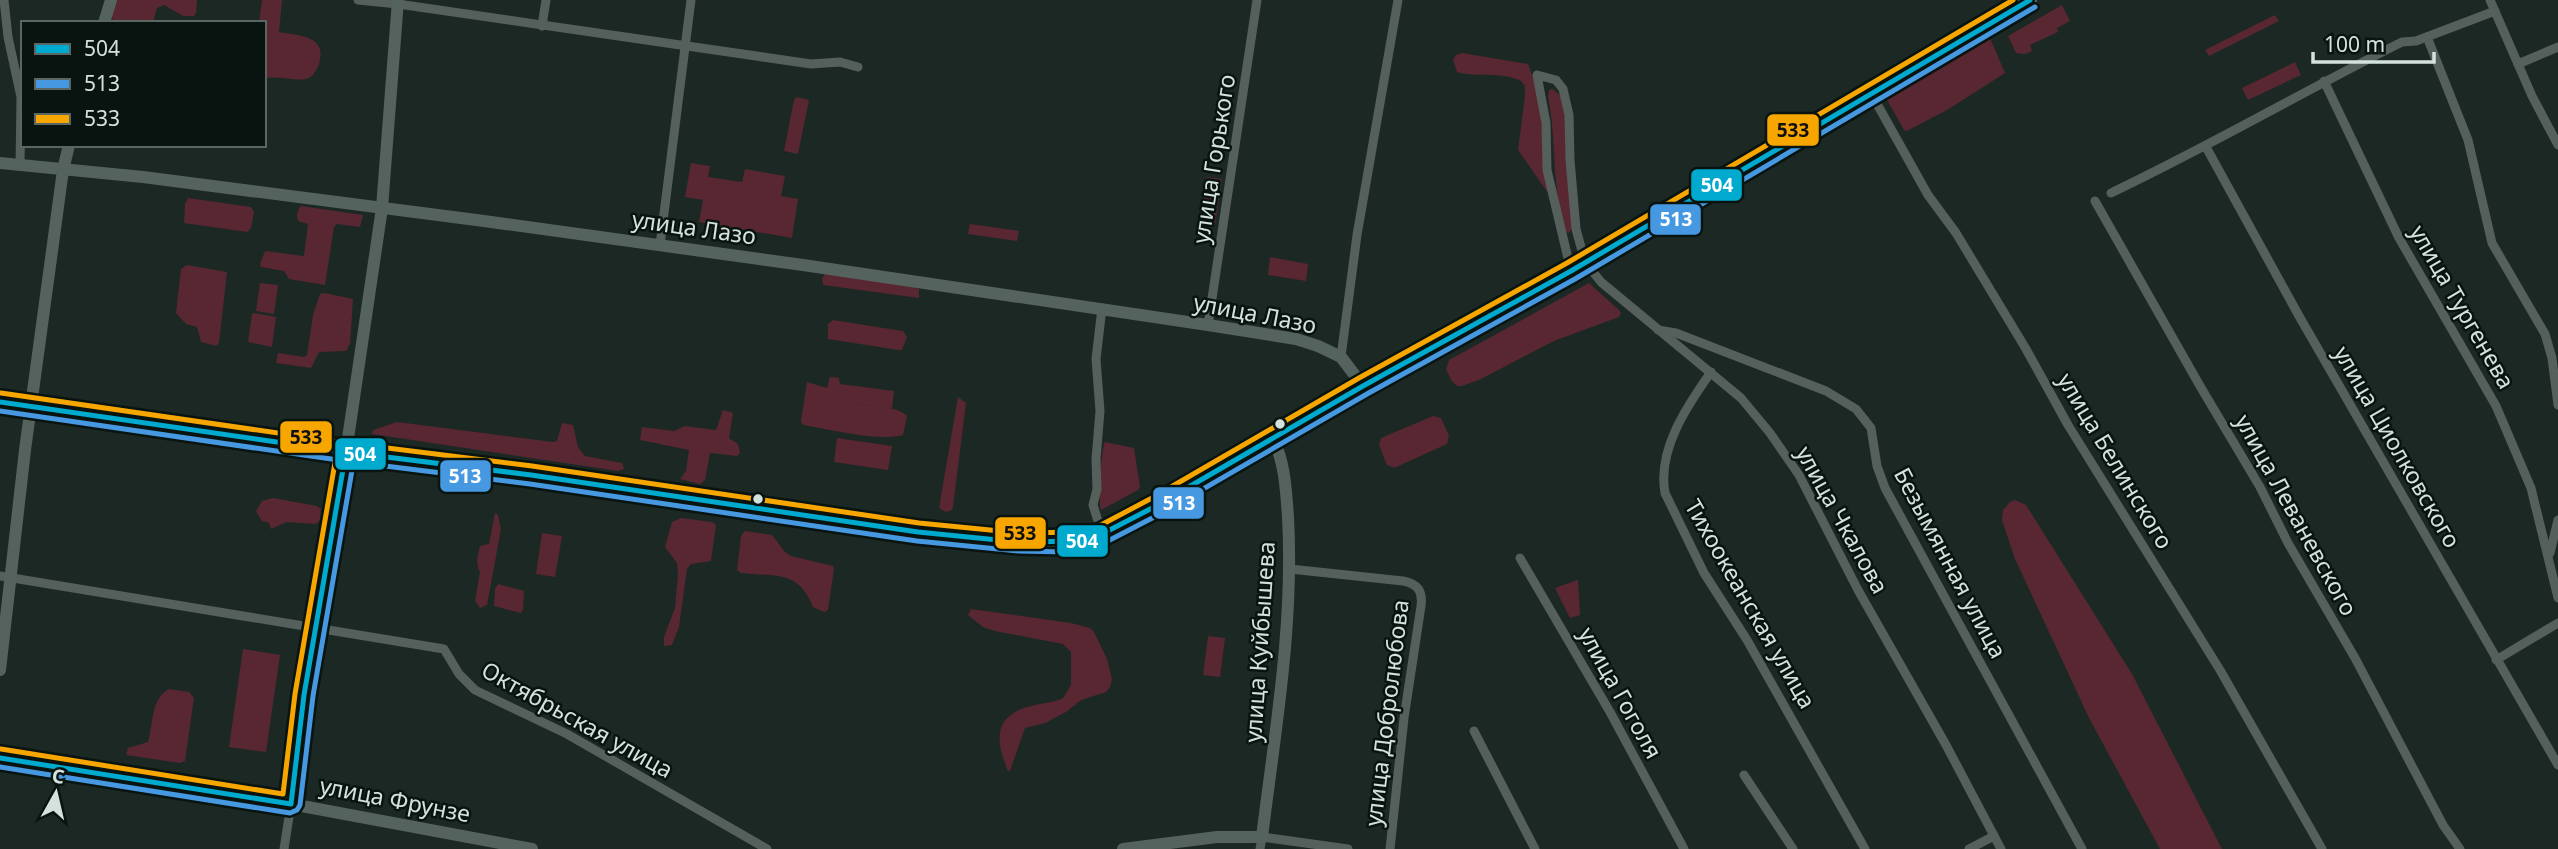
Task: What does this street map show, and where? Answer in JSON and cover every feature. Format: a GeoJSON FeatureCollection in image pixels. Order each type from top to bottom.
{"type":"FeatureCollection","features":[{"type":"Feature","properties":{"kind":"main road"},"geometry":{"type":"LineString","coordinates":[[105,21],[111,0]]}},
{"type":"Feature","properties":{"kind":"main road"},"geometry":{"type":"LineString","coordinates":[[0,401],[346,452],[531,475],[958,536],[1066,543],[1102,534],[1273,439],[1571,271],[2030,0]]}},
{"type":"Feature","properties":{"kind":"main road"},"geometry":{"type":"LineString","coordinates":[[291,804],[304,695],[346,452],[382,208],[398,2]]}},
{"type":"Feature","properties":{"kind":"main road"},"geometry":{"type":"LineString","coordinates":[[0,670],[6,577],[63,170],[69,147]]}},
{"type":"Feature","properties":{"kind":"main road","name":"улица Лазо"},"geometry":{"type":"LineString","coordinates":[[0,163],[143,177],[660,245],[1208,325],[1296,340],[1341,357],[1363,386]]}},
{"type":"Feature","properties":{"kind":"main road","name":"улица Куйбышева"},"geometry":{"type":"LineString","coordinates":[[1261,843],[1276,730],[1290,569],[1287,502],[1280,453],[1273,439]]}},
{"type":"Feature","properties":{"kind":"main road","name":"улица Фрунзе"},"geometry":{"type":"LineString","coordinates":[[0,758],[291,804],[532,849]]}},
{"type":"Feature","properties":{"kind":"main road"},"geometry":{"type":"LineString","coordinates":[[1123,849],[1217,837],[1261,843]]}},
{"type":"Feature","properties":{"kind":"street"},"geometry":{"type":"LineString","coordinates":[[4,0],[8,37],[21,97],[20,166]]}},
{"type":"Feature","properties":{"kind":"street"},"geometry":{"type":"LineString","coordinates":[[358,0],[398,2],[542,26],[811,64],[840,62],[858,67]]}},
{"type":"Feature","properties":{"kind":"street"},"geometry":{"type":"LineString","coordinates":[[542,26],[545,0]]}},
{"type":"Feature","properties":{"kind":"street"},"geometry":{"type":"LineString","coordinates":[[660,245],[691,0]]}},
{"type":"Feature","properties":{"kind":"street","name":"улица Горького"},"geometry":{"type":"LineString","coordinates":[[1208,325],[1257,0]]}},
{"type":"Feature","properties":{"kind":"street"},"geometry":{"type":"LineString","coordinates":[[1341,357],[1360,216],[1398,0]]}},
{"type":"Feature","properties":{"kind":"street"},"geometry":{"type":"LineString","coordinates":[[2490,0],[2558,145]]}},
{"type":"Feature","properties":{"kind":"street"},"geometry":{"type":"LineString","coordinates":[[2111,193],[2206,147],[2324,81],[2402,42],[2416,41],[2495,11]]}},
{"type":"Feature","properties":{"kind":"street"},"geometry":{"type":"LineString","coordinates":[[2427,37],[2468,140],[2492,243],[2545,334],[2552,358],[2558,405]]}},
{"type":"Feature","properties":{"kind":"street"},"geometry":{"type":"LineString","coordinates":[[2518,64],[2558,47]]}},
{"type":"Feature","properties":{"kind":"street"},"geometry":{"type":"LineString","coordinates":[[1571,271],[1548,170],[1546,123],[1537,75],[1556,80],[1563,89],[1569,115],[1576,229],[1585,262]]}},
{"type":"Feature","properties":{"kind":"street","name":"улица Тургенева"},"geometry":{"type":"LineString","coordinates":[[2324,81],[2399,238],[2496,406],[2531,488],[2558,598]]}},
{"type":"Feature","properties":{"kind":"street","name":"улица Белинского"},"geometry":{"type":"LineString","coordinates":[[1872,95],[1928,195],[1955,233],[2026,349],[2068,425],[2220,670],[2322,849]]}},
{"type":"Feature","properties":{"kind":"street","name":"улица Циолковского"},"geometry":{"type":"LineString","coordinates":[[2206,147],[2299,316],[2558,765]]}},
{"type":"Feature","properties":{"kind":"street","name":"улица Леваневского"},"geometry":{"type":"LineString","coordinates":[[2095,201],[2260,487],[2288,543],[2355,658],[2459,849]]}},
{"type":"Feature","properties":{"kind":"street","name":"улица Чкалова"},"geometry":{"type":"LineString","coordinates":[[1585,262],[1601,282],[1741,398],[1799,475],[1858,590],[1947,745],[2001,849]]}},
{"type":"Feature","properties":{"kind":"street"},"geometry":{"type":"LineString","coordinates":[[1102,308],[1096,359],[1100,411],[1096,459],[1097,489],[1093,505],[1102,534]]}},
{"type":"Feature","properties":{"kind":"street","name":"Безымянная улица"},"geometry":{"type":"LineString","coordinates":[[1657,329],[1676,333],[1826,391],[1856,409],[1862,416],[1873,434],[1877,466],[1885,488],[2082,849]]}},
{"type":"Feature","properties":{"kind":"street","name":"Тихоокеанская улица"},"geometry":{"type":"LineString","coordinates":[[1710,372],[1691,400],[1675,434],[1664,464],[1665,493],[1704,573],[1766,672],[1865,849]]}},
{"type":"Feature","properties":{"kind":"street"},"geometry":{"type":"LineString","coordinates":[[2549,558],[2558,520]]}},
{"type":"Feature","properties":{"kind":"street","name":"улица Гоголя"},"geometry":{"type":"LineString","coordinates":[[1520,558],[1610,712],[1684,849]]}},
{"type":"Feature","properties":{"kind":"street","name":"улица Добролюбова"},"geometry":{"type":"LineString","coordinates":[[1290,569],[1403,581],[1416,585],[1421,591],[1390,849]]}},
{"type":"Feature","properties":{"kind":"street","name":"Октябрьская улица"},"geometry":{"type":"LineString","coordinates":[[6,577],[444,649],[459,674],[475,690],[567,734],[767,849]]}},
{"type":"Feature","properties":{"kind":"street"},"geometry":{"type":"LineString","coordinates":[[2496,660],[2558,623]]}},
{"type":"Feature","properties":{"kind":"street"},"geometry":{"type":"LineString","coordinates":[[1474,731],[1535,849]]}},
{"type":"Feature","properties":{"kind":"street"},"geometry":{"type":"LineString","coordinates":[[1744,775],[1793,849]]}},
{"type":"Feature","properties":{"kind":"street"},"geometry":{"type":"LineString","coordinates":[[284,849],[291,804]]}},
{"type":"Feature","properties":{"kind":"street"},"geometry":{"type":"LineString","coordinates":[[1969,849],[1994,836]]}},
{"type":"Feature","properties":{"kind":"street"},"geometry":{"type":"LineString","coordinates":[[1261,843],[1348,849]]}},
{"type":"Feature","properties":{"kind":"shaded area"},"geometry":{"type":"Polygon","coordinates":[[[116,0],[197,0],[194,16],[183,16],[164,5],[157,8],[154,21],[113,21],[116,0]]]}},
{"type":"Feature","properties":{"kind":"shaded area"},"geometry":{"type":"Polygon","coordinates":[[[262,0],[282,0],[279,32],[303,36],[316,42],[321,54],[314,74],[298,80],[266,79],[266,21],[259,21],[262,0]]]}},
{"type":"Feature","properties":{"kind":"shaded area"},"geometry":{"type":"Polygon","coordinates":[[[2062,5],[2070,21],[2057,28],[2058,32],[2030,45],[2032,51],[2026,54],[2016,53],[2008,36],[2062,5]]]}},
{"type":"Feature","properties":{"kind":"shaded area"},"geometry":{"type":"Polygon","coordinates":[[[2275,15],[2279,21],[2209,56],[2205,50],[2275,15]]]}},
{"type":"Feature","properties":{"kind":"shaded area"},"geometry":{"type":"Polygon","coordinates":[[[1984,36],[1990,38],[2005,73],[1947,110],[1907,131],[1904,130],[1886,98],[1887,95],[1984,36]]]}},
{"type":"Feature","properties":{"kind":"shaded area"},"geometry":{"type":"Polygon","coordinates":[[[1462,53],[1528,64],[1539,94],[1548,193],[1518,150],[1525,86],[1521,81],[1506,76],[1457,72],[1453,60],[1456,55],[1462,53]]]}},
{"type":"Feature","properties":{"kind":"shaded area"},"geometry":{"type":"Polygon","coordinates":[[[2295,62],[2301,75],[2248,100],[2242,88],[2295,62]]]}},
{"type":"Feature","properties":{"kind":"shaded area"},"geometry":{"type":"Polygon","coordinates":[[[1552,89],[1560,95],[1565,117],[1572,228],[1569,233],[1566,232],[1558,199],[1548,97],[1549,90],[1552,89]]]}},
{"type":"Feature","properties":{"kind":"shaded area"},"geometry":{"type":"Polygon","coordinates":[[[797,97],[809,100],[798,154],[784,151],[794,100],[797,97]]]}},
{"type":"Feature","properties":{"kind":"shaded area"},"geometry":{"type":"Polygon","coordinates":[[[691,163],[710,166],[708,177],[742,182],[745,169],[785,176],[781,196],[798,199],[792,238],[699,222],[703,200],[685,197],[691,163]]]}},
{"type":"Feature","properties":{"kind":"shaded area"},"geometry":{"type":"Polygon","coordinates":[[[1207,177],[1222,179],[1215,225],[1200,222],[1207,177]]]}},
{"type":"Feature","properties":{"kind":"shaded area"},"geometry":{"type":"Polygon","coordinates":[[[188,198],[251,207],[254,212],[251,228],[247,232],[184,223],[188,198]]]}},
{"type":"Feature","properties":{"kind":"shaded area"},"geometry":{"type":"Polygon","coordinates":[[[301,206],[363,215],[360,227],[337,224],[334,227],[325,285],[289,279],[284,271],[261,267],[260,264],[265,251],[304,256],[308,224],[298,221],[297,213],[301,206]]]}},
{"type":"Feature","properties":{"kind":"shaded area"},"geometry":{"type":"Polygon","coordinates":[[[970,224],[1019,231],[1017,241],[968,234],[970,224]]]}},
{"type":"Feature","properties":{"kind":"shaded area"},"geometry":{"type":"Polygon","coordinates":[[[1270,257],[1308,264],[1306,281],[1268,275],[1270,257]]]}},
{"type":"Feature","properties":{"kind":"shaded area"},"geometry":{"type":"Polygon","coordinates":[[[187,265],[227,272],[219,343],[216,346],[201,342],[197,327],[186,324],[176,313],[181,269],[187,265]]]}},
{"type":"Feature","properties":{"kind":"shaded area"},"geometry":{"type":"Polygon","coordinates":[[[826,273],[915,287],[919,289],[919,298],[823,285],[822,278],[826,273]]]}},
{"type":"Feature","properties":{"kind":"shaded area"},"geometry":{"type":"Polygon","coordinates":[[[260,283],[278,285],[274,314],[256,311],[260,283]]]}},
{"type":"Feature","properties":{"kind":"shaded area"},"geometry":{"type":"Polygon","coordinates":[[[1589,283],[1619,310],[1619,317],[1554,341],[1479,380],[1457,386],[1451,380],[1446,369],[1449,360],[1589,283]]]}},
{"type":"Feature","properties":{"kind":"shaded area"},"geometry":{"type":"Polygon","coordinates":[[[320,294],[353,299],[350,344],[346,351],[319,352],[311,368],[276,363],[278,353],[304,357],[307,355],[313,315],[320,294]]]}},
{"type":"Feature","properties":{"kind":"shaded area"},"geometry":{"type":"Polygon","coordinates":[[[254,313],[276,317],[272,347],[248,342],[254,313]]]}},
{"type":"Feature","properties":{"kind":"shaded area"},"geometry":{"type":"Polygon","coordinates":[[[833,320],[903,331],[907,337],[902,350],[828,339],[828,324],[833,320]]]}},
{"type":"Feature","properties":{"kind":"shaded area"},"geometry":{"type":"Polygon","coordinates":[[[830,377],[839,378],[840,384],[894,391],[892,408],[885,407],[907,416],[903,435],[868,436],[803,425],[801,421],[807,382],[827,388],[830,377]]]}},
{"type":"Feature","properties":{"kind":"shaded area"},"geometry":{"type":"Polygon","coordinates":[[[958,397],[966,403],[953,507],[946,512],[939,508],[958,397]]]}},
{"type":"Feature","properties":{"kind":"shaded area"},"geometry":{"type":"Polygon","coordinates":[[[723,410],[733,413],[729,438],[738,444],[740,453],[737,456],[710,453],[705,480],[700,484],[680,479],[686,471],[689,450],[640,440],[642,427],[674,431],[685,426],[716,430],[723,410]]]}},
{"type":"Feature","properties":{"kind":"shaded area"},"geometry":{"type":"Polygon","coordinates":[[[1433,416],[1441,418],[1449,436],[1447,444],[1394,468],[1387,465],[1379,445],[1381,438],[1433,416]]]}},
{"type":"Feature","properties":{"kind":"shaded area"},"geometry":{"type":"Polygon","coordinates":[[[397,422],[553,442],[557,441],[562,423],[573,425],[578,447],[585,456],[622,463],[624,469],[618,471],[372,434],[373,430],[397,422]]]}},
{"type":"Feature","properties":{"kind":"shaded area"},"geometry":{"type":"Polygon","coordinates":[[[837,438],[892,446],[888,470],[834,462],[837,438]]]}},
{"type":"Feature","properties":{"kind":"shaded area"},"geometry":{"type":"Polygon","coordinates":[[[1105,442],[1134,448],[1140,487],[1101,510],[1100,476],[1105,442]]]}},
{"type":"Feature","properties":{"kind":"shaded area"},"geometry":{"type":"Polygon","coordinates":[[[273,498],[317,506],[321,509],[320,520],[316,524],[287,522],[271,529],[269,523],[262,521],[256,511],[262,501],[273,498]]]}},
{"type":"Feature","properties":{"kind":"shaded area"},"geometry":{"type":"Polygon","coordinates":[[[2015,500],[2026,505],[2132,674],[2222,849],[2160,849],[2089,718],[2015,559],[2002,520],[2003,510],[2015,500]]]}},
{"type":"Feature","properties":{"kind":"shaded area"},"geometry":{"type":"Polygon","coordinates":[[[495,513],[498,515],[501,529],[487,605],[480,608],[475,601],[480,572],[478,556],[480,546],[489,544],[495,513]]]}},
{"type":"Feature","properties":{"kind":"shaded area"},"geometry":{"type":"Polygon","coordinates":[[[681,518],[712,522],[716,525],[711,561],[691,564],[687,569],[679,627],[672,645],[664,646],[664,637],[675,608],[678,574],[677,563],[665,547],[672,522],[681,518]]]}},
{"type":"Feature","properties":{"kind":"shaded area"},"geometry":{"type":"Polygon","coordinates":[[[745,531],[772,535],[791,556],[833,566],[828,610],[824,612],[813,607],[807,595],[793,581],[776,576],[741,573],[737,570],[741,536],[745,531]]]}},
{"type":"Feature","properties":{"kind":"shaded area"},"geometry":{"type":"Polygon","coordinates":[[[542,533],[562,536],[555,577],[536,574],[542,533]]]}},
{"type":"Feature","properties":{"kind":"shaded area"},"geometry":{"type":"Polygon","coordinates":[[[1578,580],[1580,615],[1570,618],[1555,588],[1578,580]]]}},
{"type":"Feature","properties":{"kind":"shaded area"},"geometry":{"type":"Polygon","coordinates":[[[498,584],[524,591],[521,613],[494,606],[498,584]]]}},
{"type":"Feature","properties":{"kind":"shaded area"},"geometry":{"type":"Polygon","coordinates":[[[971,609],[1090,628],[1107,659],[1112,679],[1106,692],[1081,700],[1045,723],[1025,728],[1010,771],[1001,749],[1000,731],[1004,723],[1019,710],[1063,698],[1071,685],[1071,652],[1063,644],[983,627],[968,615],[971,609]]]}},
{"type":"Feature","properties":{"kind":"shaded area"},"geometry":{"type":"Polygon","coordinates":[[[1208,636],[1225,638],[1220,677],[1203,675],[1208,636]]]}},
{"type":"Feature","properties":{"kind":"shaded area"},"geometry":{"type":"Polygon","coordinates":[[[243,649],[280,655],[266,752],[229,747],[243,649]]]}},
{"type":"Feature","properties":{"kind":"shaded area"},"geometry":{"type":"Polygon","coordinates":[[[169,689],[189,692],[194,698],[185,761],[180,763],[126,755],[128,748],[148,742],[156,705],[163,693],[169,689]]]}},
{"type":"Feature","properties":{"kind":"transit line","name":"533"},"geometry":{"type":"LineString","coordinates":[[1,393],[347,443],[532,466],[919,523],[1020,533],[1080,532],[1099,526],[1152,498],[1359,378],[1567,263],[2013,0]]}},
{"type":"Feature","properties":{"kind":"transit line","name":"504"},"geometry":{"type":"LineString","coordinates":[[0,402],[346,452],[531,475],[918,532],[1019,542],[1082,541],[1102,534],[1156,506],[1363,386],[1571,271],[2030,0]]}},
{"type":"Feature","properties":{"kind":"transit line","name":"513"},"geometry":{"type":"LineString","coordinates":[[0,411],[345,461],[530,484],[917,541],[1019,551],[1084,550],[1106,542],[1160,514],[1367,394],[1575,279],[2035,7]]}},
{"type":"Feature","properties":{"kind":"transit line","name":"533"},"geometry":{"type":"LineString","coordinates":[[1,749],[283,794],[295,694],[337,451]]}},
{"type":"Feature","properties":{"kind":"transit line","name":"504"},"geometry":{"type":"LineString","coordinates":[[0,758],[291,804],[304,695],[346,452]]}},
{"type":"Feature","properties":{"kind":"transit line","name":"513"},"geometry":{"type":"LineString","coordinates":[[0,767],[290,813],[297,810],[300,805],[313,696],[355,453]]}}]}
